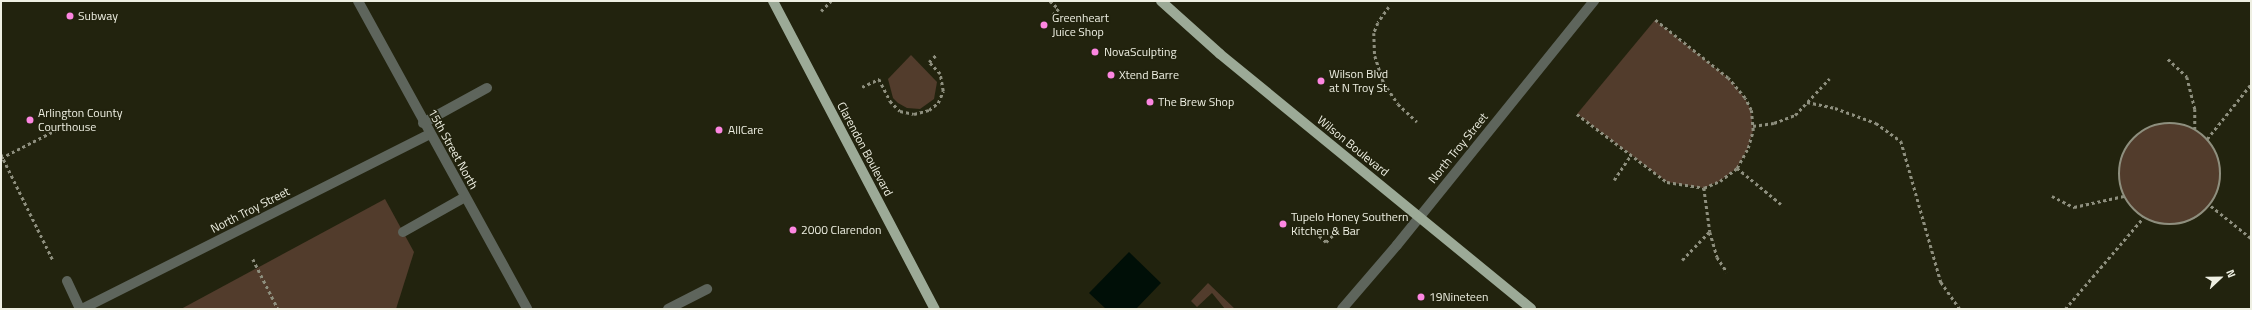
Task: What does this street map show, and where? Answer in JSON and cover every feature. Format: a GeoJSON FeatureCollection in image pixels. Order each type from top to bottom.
{"type":"FeatureCollection","features":[{"type":"Feature","properties":{"kind":"main road","name":"Clarendon Boulevard"},"geometry":{"type":"LineString","coordinates":[[773,1],[934,309]]}},
{"type":"Feature","properties":{"kind":"main road","name":"Wilson Boulevard"},"geometry":{"type":"LineString","coordinates":[[1161,1],[1220,54],[1531,309]]}},
{"type":"Feature","properties":{"kind":"street","name":"15th Street North"},"geometry":{"type":"LineString","coordinates":[[358,1],[527,309]]}},
{"type":"Feature","properties":{"kind":"street","name":"North Troy Street"},"geometry":{"type":"LineString","coordinates":[[1342,309],[1419,217],[1594,1]]}},
{"type":"Feature","properties":{"kind":"street"},"geometry":{"type":"LineString","coordinates":[[424,123],[487,88]]}},
{"type":"Feature","properties":{"kind":"street","name":"North Troy Street"},"geometry":{"type":"LineString","coordinates":[[81,309],[430,134]]}},
{"type":"Feature","properties":{"kind":"street"},"geometry":{"type":"LineString","coordinates":[[403,232],[465,197]]}},
{"type":"Feature","properties":{"kind":"street"},"geometry":{"type":"LineString","coordinates":[[67,282],[81,309]]}},
{"type":"Feature","properties":{"kind":"street"},"geometry":{"type":"LineString","coordinates":[[668,309],[707,289]]}},
{"type":"Feature","properties":{"kind":"path"},"geometry":{"type":"LineString","coordinates":[[821,11],[831,1]]}},
{"type":"Feature","properties":{"kind":"path"},"geometry":{"type":"LineString","coordinates":[[1050,1],[1059,9],[1053,15]]}},
{"type":"Feature","properties":{"kind":"path"},"geometry":{"type":"LineString","coordinates":[[1389,7],[1378,23],[1374,33],[1375,56],[1384,83],[1398,104],[1417,122]]}},
{"type":"Feature","properties":{"kind":"path"},"geometry":{"type":"LineString","coordinates":[[1577,114],[1667,182],[1704,188],[1720,181],[1737,168],[1748,148],[1753,126],[1751,110],[1745,98],[1728,78],[1655,20]]}},
{"type":"Feature","properties":{"kind":"path"},"geometry":{"type":"LineString","coordinates":[[862,87],[879,79],[890,101],[900,111],[914,114],[927,111],[938,103],[943,91],[940,74],[929,62],[936,55]]}},
{"type":"Feature","properties":{"kind":"path"},"geometry":{"type":"LineString","coordinates":[[2168,59],[2187,77],[2195,109],[2195,129]]}},
{"type":"Feature","properties":{"kind":"path"},"geometry":{"type":"LineString","coordinates":[[1753,126],[1774,123],[1795,115],[1829,79]]}},
{"type":"Feature","properties":{"kind":"path"},"geometry":{"type":"LineString","coordinates":[[2207,139],[2251,84]]}},
{"type":"Feature","properties":{"kind":"path"},"geometry":{"type":"LineString","coordinates":[[1807,102],[1835,108],[1876,123],[1901,140],[1941,282],[1960,309]]}},
{"type":"Feature","properties":{"kind":"path"},"geometry":{"type":"LineString","coordinates":[[2164,123],[2180,124],[2195,129],[2207,139],[2216,151],[2222,179],[2218,193],[2211,206],[2200,216],[2187,223],[2172,226],[2157,224],[2144,218],[2132,208],[2124,196],[2120,180],[2120,164],[2126,149],[2135,137],[2149,128],[2164,123]]}},
{"type":"Feature","properties":{"kind":"path"},"geometry":{"type":"LineString","coordinates":[[53,260],[2,157],[58,129]]}},
{"type":"Feature","properties":{"kind":"path"},"geometry":{"type":"LineString","coordinates":[[1614,180],[1631,155]]}},
{"type":"Feature","properties":{"kind":"path"},"geometry":{"type":"LineString","coordinates":[[1737,168],[1782,204]]}},
{"type":"Feature","properties":{"kind":"path"},"geometry":{"type":"LineString","coordinates":[[1704,188],[1710,232],[1718,257],[1726,272]]}},
{"type":"Feature","properties":{"kind":"path"},"geometry":{"type":"LineString","coordinates":[[2052,196],[2074,207],[2124,196]]}},
{"type":"Feature","properties":{"kind":"path"},"geometry":{"type":"LineString","coordinates":[[2211,206],[2251,238]]}},
{"type":"Feature","properties":{"kind":"path"},"geometry":{"type":"LineString","coordinates":[[2065,309],[2144,218]]}},
{"type":"Feature","properties":{"kind":"path"},"geometry":{"type":"LineString","coordinates":[[1315,232],[1326,242],[1338,230]]}},
{"type":"Feature","properties":{"kind":"path"},"geometry":{"type":"LineString","coordinates":[[1682,260],[1710,232]]}},
{"type":"Feature","properties":{"kind":"path"},"geometry":{"type":"LineString","coordinates":[[253,259],[278,309]]}},
{"type":"Feature","properties":{"kind":"shaded area"},"geometry":{"type":"Polygon","coordinates":[[[1655,20],[1728,78],[1745,98],[1751,110],[1753,131],[1748,148],[1737,168],[1720,181],[1704,188],[1667,182],[1577,114],[1655,20]]]}},
{"type":"Feature","properties":{"kind":"shaded area"},"geometry":{"type":"Polygon","coordinates":[[[911,55],[937,82],[934,99],[920,109],[907,108],[898,103],[893,98],[888,79],[911,55]]]}},
{"type":"Feature","properties":{"kind":"shaded area"},"geometry":{"type":"Polygon","coordinates":[[[2170,123],[2190,127],[2206,138],[2217,154],[2221,174],[2217,194],[2206,210],[2190,221],[2170,225],[2150,221],[2134,210],[2123,194],[2119,174],[2123,154],[2134,138],[2150,127],[2170,123]]]}},
{"type":"Feature","properties":{"kind":"shaded area"},"geometry":{"type":"Polygon","coordinates":[[[385,199],[414,252],[396,309],[181,309],[385,199]]]}},
{"type":"Feature","properties":{"kind":"shaded area"},"geometry":{"type":"Polygon","coordinates":[[[1129,252],[1161,283],[1136,309],[1106,309],[1089,293],[1129,252]]]}},
{"type":"Feature","properties":{"kind":"shaded area"},"geometry":{"type":"Polygon","coordinates":[[[1208,283],[1235,309],[1225,309],[1212,293],[1197,307],[1191,301],[1208,283]]]}},
{"type":"Feature","properties":{"kind":"place","name":"Subway"},"geometry":{"type":"Point","coordinates":[70,16]}},
{"type":"Feature","properties":{"kind":"place","name":"Greenheart Juice Shop"},"geometry":{"type":"Point","coordinates":[1044,25]}},
{"type":"Feature","properties":{"kind":"place","name":"NovaSculpting"},"geometry":{"type":"Point","coordinates":[1095,52]}},
{"type":"Feature","properties":{"kind":"place","name":"Xtend Barre"},"geometry":{"type":"Point","coordinates":[1111,75]}},
{"type":"Feature","properties":{"kind":"place","name":"Wilson Blvd at N Troy St"},"geometry":{"type":"Point","coordinates":[1321,81]}},
{"type":"Feature","properties":{"kind":"place","name":"The Brew Shop"},"geometry":{"type":"Point","coordinates":[1150,102]}},
{"type":"Feature","properties":{"kind":"place","name":"Arlington County Courthouse"},"geometry":{"type":"Point","coordinates":[30,120]}},
{"type":"Feature","properties":{"kind":"place","name":"AllCare"},"geometry":{"type":"Point","coordinates":[719,130]}},
{"type":"Feature","properties":{"kind":"place","name":"Tupelo Honey Southern Kitchen & Bar"},"geometry":{"type":"Point","coordinates":[1283,224]}},
{"type":"Feature","properties":{"kind":"place","name":"2000 Clarendon"},"geometry":{"type":"Point","coordinates":[793,230]}},
{"type":"Feature","properties":{"kind":"place","name":"19Nineteen"},"geometry":{"type":"Point","coordinates":[1421,297]}}]}
